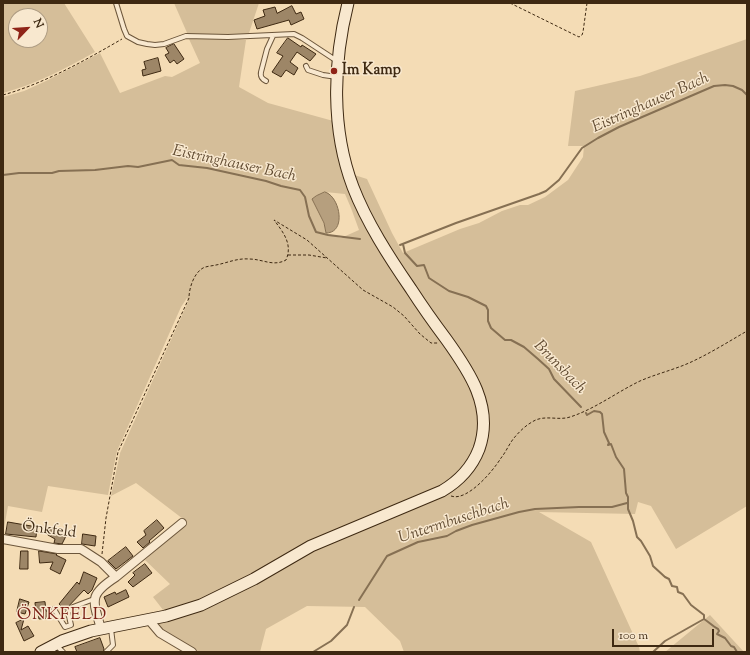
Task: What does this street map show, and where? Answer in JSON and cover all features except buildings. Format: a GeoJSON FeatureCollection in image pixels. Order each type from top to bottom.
{"type":"FeatureCollection","features":[{"type":"Feature","properties":{"kind":"street"},"geometry":{"type":"LineString","coordinates":[[41,652],[59,648],[73,637],[105,628],[149,620],[201,605],[254,579],[312,546],[430,497],[445,489],[464,474],[477,454],[483,430],[484,415],[482,403],[472,377],[386,251],[354,188],[345,162],[337,110],[337,77],[342,28],[348,3]]}},
{"type":"Feature","properties":{"kind":"street"},"geometry":{"type":"LineString","coordinates":[[105,628],[95,609],[94,600],[96,593],[182,523]]}},
{"type":"Feature","properties":{"kind":"street","name":"Önkfeld"},"geometry":{"type":"LineString","coordinates":[[3,539],[58,549],[80,549],[101,562],[116,577]]}},
{"type":"Feature","properties":{"kind":"street"},"geometry":{"type":"LineString","coordinates":[[149,620],[160,633],[192,652]]}},
{"type":"Feature","properties":{"kind":"lane"},"geometry":{"type":"LineString","coordinates":[[116,3],[127,36],[138,42],[155,45],[168,43],[186,36],[228,37],[290,34],[298,35],[338,62]]}},
{"type":"Feature","properties":{"kind":"lane"},"geometry":{"type":"LineString","coordinates":[[266,81],[260,76],[267,49],[273,36]]}},
{"type":"Feature","properties":{"kind":"lane"},"geometry":{"type":"LineString","coordinates":[[306,66],[308,70],[316,73],[337,77]]}},
{"type":"Feature","properties":{"kind":"lane"},"geometry":{"type":"LineString","coordinates":[[54,608],[64,627],[71,625],[68,612],[73,607],[94,600]]}},
{"type":"Feature","properties":{"kind":"lane"},"geometry":{"type":"LineString","coordinates":[[105,628],[113,645],[106,652]]}},
{"type":"Feature","properties":{"kind":"path"},"geometry":{"type":"LineString","coordinates":[[510,3],[579,37],[583,32],[587,3]]}},
{"type":"Feature","properties":{"kind":"path"},"geometry":{"type":"LineString","coordinates":[[3,95],[46,80],[127,36]]}},
{"type":"Feature","properties":{"kind":"path"},"geometry":{"type":"LineString","coordinates":[[101,562],[106,518],[118,452],[187,302],[189,288],[197,274],[203,268],[240,259],[255,259],[274,264],[286,260],[289,249],[286,237],[274,220],[307,240],[363,290],[393,307],[431,343],[438,344],[445,338]]}},
{"type":"Feature","properties":{"kind":"path"},"geometry":{"type":"LineString","coordinates":[[288,256],[304,255],[328,258]]}},
{"type":"Feature","properties":{"kind":"path"},"geometry":{"type":"LineString","coordinates":[[445,489],[450,495],[455,497],[464,496],[486,477],[500,460],[513,439],[533,421],[545,417],[570,417],[596,406],[641,381],[689,363],[747,331]]}},
{"type":"Feature","properties":{"kind":"shaded area"},"geometry":{"type":"Polygon","coordinates":[[[3,3],[64,3],[95,52],[50,76],[3,93],[3,3]]]}},
{"type":"Feature","properties":{"kind":"shaded area"},"geometry":{"type":"Polygon","coordinates":[[[174,3],[259,3],[248,36],[188,35],[174,3]]]}},
{"type":"Feature","properties":{"kind":"shaded area"},"geometry":{"type":"Polygon","coordinates":[[[189,39],[246,40],[239,87],[268,103],[337,122],[348,173],[367,179],[403,253],[460,229],[479,223],[502,211],[520,205],[528,205],[545,197],[568,180],[583,157],[584,146],[568,146],[575,91],[640,76],[747,39],[747,506],[676,549],[651,506],[638,502],[635,514],[539,512],[591,542],[640,652],[404,652],[400,641],[365,607],[307,606],[266,629],[260,652],[197,652],[162,632],[151,622],[162,620],[223,597],[298,555],[427,499],[445,495],[442,491],[354,527],[336,536],[334,535],[296,552],[253,577],[200,604],[167,615],[153,597],[170,584],[145,560],[187,522],[136,483],[111,496],[120,453],[188,302],[187,298],[181,307],[117,451],[108,495],[48,486],[42,512],[8,506],[3,534],[3,97],[24,91],[100,53],[120,93],[165,76],[172,77],[200,63],[189,39]],[[325,192],[312,199],[324,224],[326,233],[341,238],[359,230],[345,194],[325,192]]]}},
{"type":"Feature","properties":{"kind":"shaded area"},"geometry":{"type":"Polygon","coordinates":[[[325,192],[334,200],[339,214],[337,227],[333,231],[326,233],[324,223],[312,199],[325,192]]]}},
{"type":"Feature","properties":{"kind":"shaded area"},"geometry":{"type":"Polygon","coordinates":[[[710,615],[744,652],[665,652],[710,615]]]}},
{"type":"Feature","properties":{"kind":"waterway","name":"Eistringhauser Bach"},"geometry":{"type":"LineString","coordinates":[[400,245],[456,223],[546,191],[559,180],[582,148],[619,127],[714,86],[733,86],[742,90],[747,95]]}},
{"type":"Feature","properties":{"kind":"waterway","name":"Eistringhauser Bach"},"geometry":{"type":"LineString","coordinates":[[3,175],[95,170],[128,166],[138,167],[172,160],[179,165],[207,168],[300,190],[305,197],[309,216],[316,232],[360,239]]}},
{"type":"Feature","properties":{"kind":"waterway","name":"Brunsbach"},"geometry":{"type":"LineString","coordinates":[[403,244],[405,253],[417,266],[424,265],[429,278],[449,291],[468,297],[486,306],[488,310],[488,321],[491,328],[505,340],[511,340],[524,347],[538,359],[549,369],[554,379],[581,407]]}},
{"type":"Feature","properties":{"kind":"waterway","name":"Brunsbach"},"geometry":{"type":"LineString","coordinates":[[586,413],[587,415],[594,411],[602,414],[604,432],[609,443],[608,445],[611,444],[616,457],[624,469],[628,509],[637,537],[650,556],[653,566],[669,579],[672,586],[677,587],[678,592],[683,594],[691,605],[704,615],[704,619],[718,629],[719,631],[717,634],[725,638],[737,652]]}},
{"type":"Feature","properties":{"kind":"waterway","name":"Untermbuschbach"},"geometry":{"type":"LineString","coordinates":[[359,600],[387,556],[418,542],[447,536],[472,525],[535,509],[612,507],[627,503]]}},
{"type":"Feature","properties":{"kind":"waterway","name":"Untermbuschbach"},"geometry":{"type":"LineString","coordinates":[[313,652],[331,641],[347,625],[354,607]]}},
{"type":"Feature","properties":{"kind":"waterway"},"geometry":{"type":"LineString","coordinates":[[653,652],[665,641],[704,619]]}},
{"type":"Feature","properties":{"kind":"place","name":"Im Kamp"},"geometry":{"type":"Point","coordinates":[334,71]}},
{"type":"Feature","properties":{"kind":"district","name":"ÖNKFELD"},"geometry":{"type":"Point","coordinates":[62,616]}}]}
